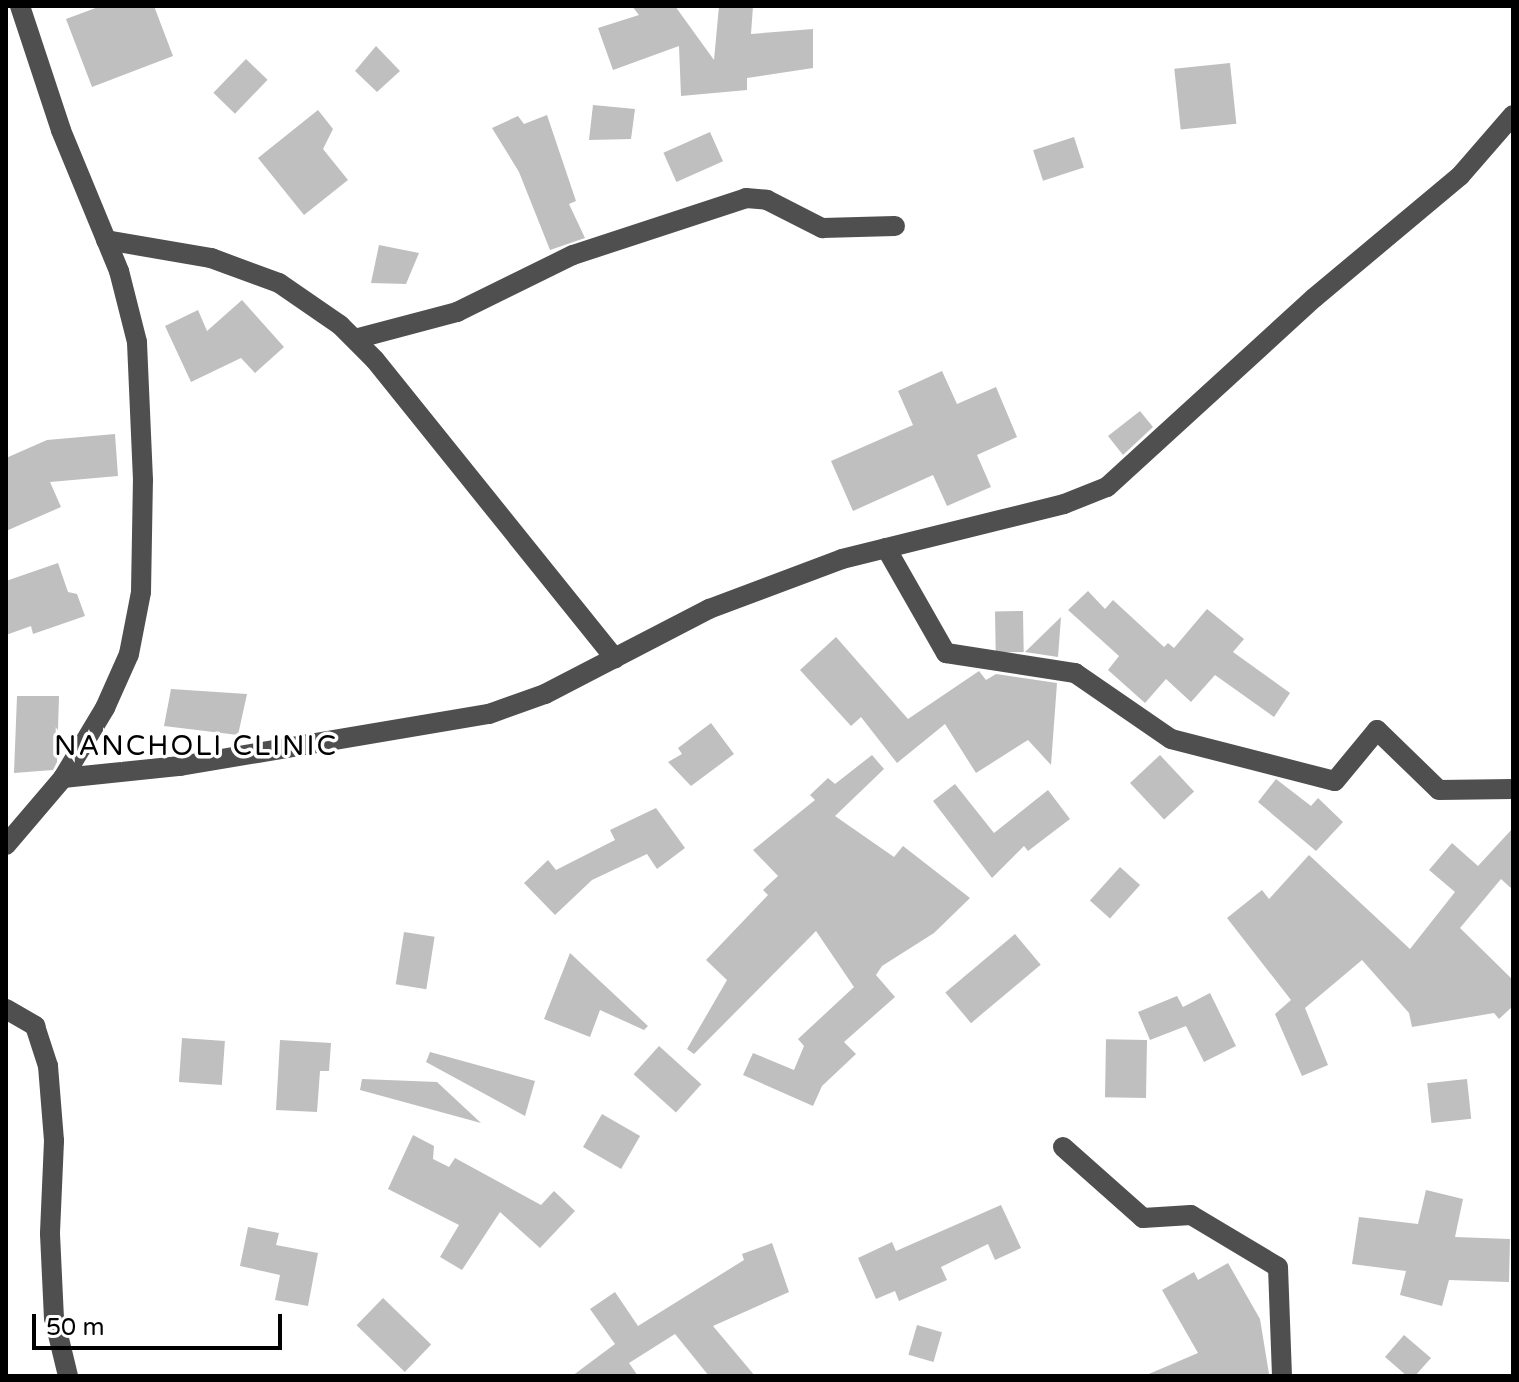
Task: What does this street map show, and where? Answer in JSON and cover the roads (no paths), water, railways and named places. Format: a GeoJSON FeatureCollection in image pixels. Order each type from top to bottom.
{"type":"FeatureCollection","features":[{"type":"Feature","properties":{"kind":"street"},"geometry":{"type":"LineString","coordinates":[[6,845],[63,778],[105,708],[129,654],[141,592],[143,480],[137,342],[106,240],[61,130],[20,6]]}},
{"type":"Feature","properties":{"kind":"street"},"geometry":{"type":"LineString","coordinates":[[63,778],[180,766],[489,714],[545,694],[709,609],[886,548],[1064,504],[1107,487],[1314,298],[1460,176],[1513,115]]}},
{"type":"Feature","properties":{"kind":"street"},"geometry":{"type":"LineString","coordinates":[[355,339],[457,312],[573,255],[746,198],[767,200],[822,228],[895,226]]}},
{"type":"Feature","properties":{"kind":"street"},"geometry":{"type":"LineString","coordinates":[[106,240],[211,258],[279,283],[355,339],[615,658]]}},
{"type":"Feature","properties":{"kind":"street"},"geometry":{"type":"LineString","coordinates":[[886,548],[946,653],[1075,673],[1171,739],[1335,781],[1377,730],[1439,790],[1513,789]]}},
{"type":"Feature","properties":{"kind":"street"},"geometry":{"type":"LineString","coordinates":[[6,1009],[35,1026],[46,1055],[54,1141],[50,1234],[54,1318],[68,1376]]}},
{"type":"Feature","properties":{"kind":"street"},"geometry":{"type":"LineString","coordinates":[[1063,1147],[1143,1218],[1191,1215],[1278,1267],[1282,1376]]}},
{"type":"Feature","properties":{"kind":"district","name":"NANCHOLI CLINIC"},"geometry":{"type":"Point","coordinates":[196,746]}}]}
